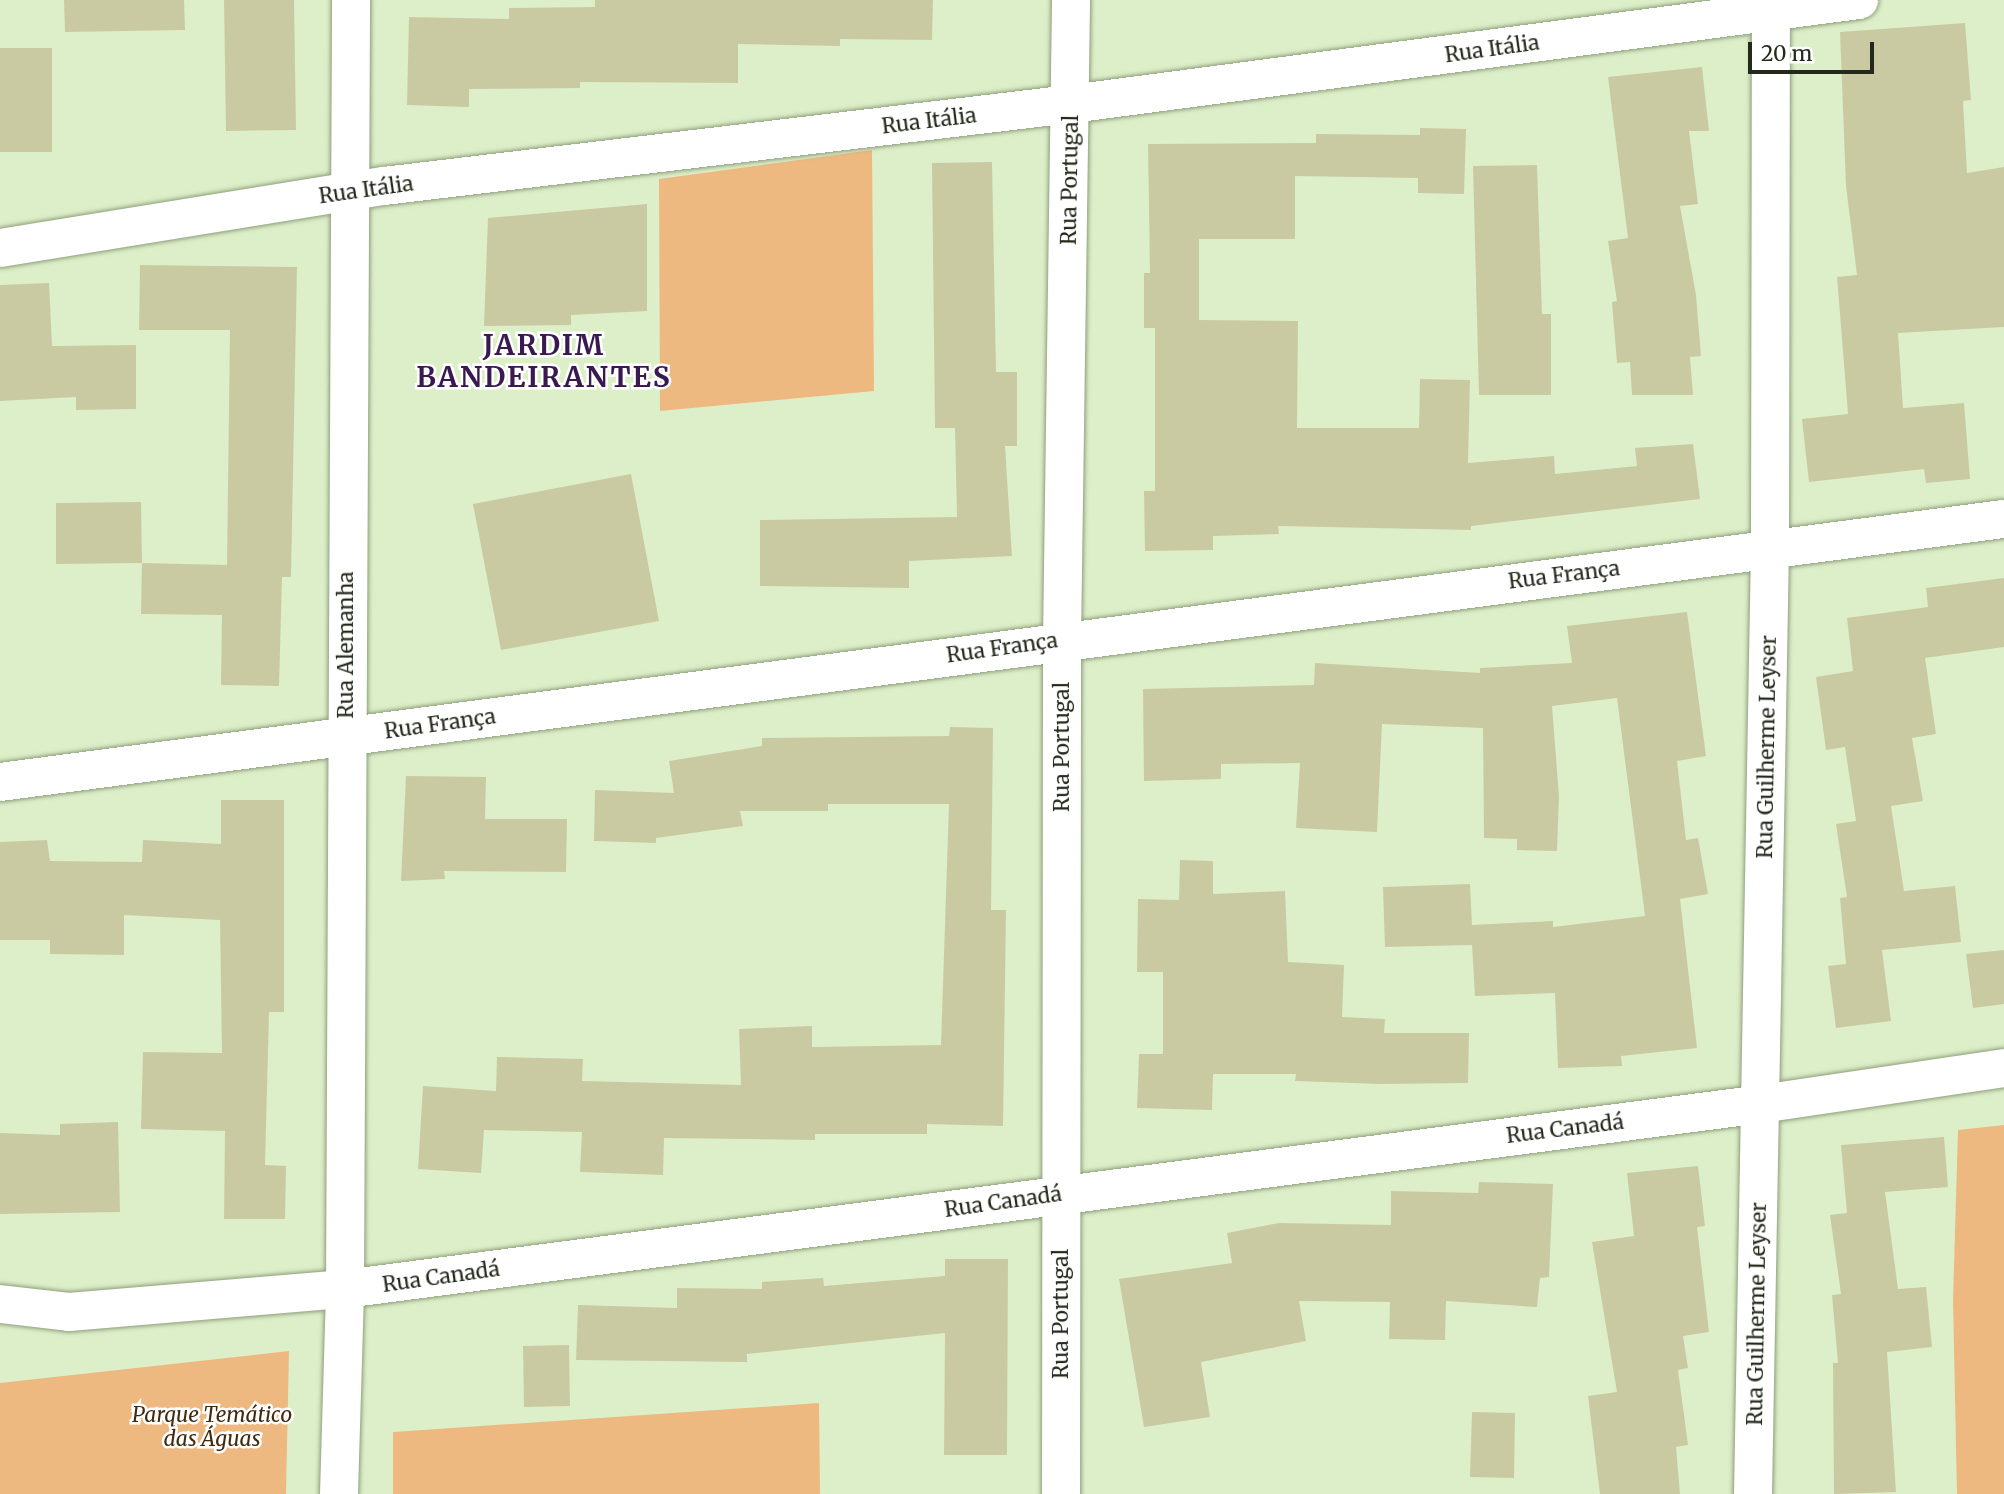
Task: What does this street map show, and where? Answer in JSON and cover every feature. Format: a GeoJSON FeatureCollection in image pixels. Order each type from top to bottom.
{"type":"FeatureCollection","features":[{"type":"Feature","properties":{"kind":"street","name":"Rua Alemanha"},"geometry":{"type":"LineString","coordinates":[[338,1494],[345,1289],[345,737],[351,0]]}},
{"type":"Feature","properties":{"kind":"street","name":"Rua Portugal"},"geometry":{"type":"LineString","coordinates":[[1061,1494],[1062,640],[1071,0]]}},
{"type":"Feature","properties":{"kind":"street","name":"Rua Itália"},"geometry":{"type":"LineString","coordinates":[[0,248],[348,192],[1071,104],[1770,6],[1860,0]]}},
{"type":"Feature","properties":{"kind":"street","name":"Rua Guilherme Leyser"},"geometry":{"type":"LineString","coordinates":[[1753,1494],[1770,549],[1770,6]]}},
{"type":"Feature","properties":{"kind":"street","name":"Rua França"},"geometry":{"type":"LineString","coordinates":[[0,782],[1062,640],[2004,520]]}},
{"type":"Feature","properties":{"kind":"street","name":"Rua Canadá"},"geometry":{"type":"LineString","coordinates":[[0,1304],[68,1312],[345,1289],[1761,1104],[2004,1068]]}},
{"type":"Feature","properties":{"kind":"green space"},"geometry":{"type":"Polygon","coordinates":[[[872,150],[874,391],[660,411],[659,179],[872,150]]]}},
{"type":"Feature","properties":{"kind":"green space"},"geometry":{"type":"Polygon","coordinates":[[[2004,1125],[2004,1494],[1957,1494],[1953,1300],[1958,1130],[2004,1125]]]}},
{"type":"Feature","properties":{"kind":"green space","name":"Parque Temático das Águas"},"geometry":{"type":"Polygon","coordinates":[[[289,1351],[286,1494],[0,1494],[0,1383],[289,1351]]]}},
{"type":"Feature","properties":{"kind":"green space"},"geometry":{"type":"Polygon","coordinates":[[[819,1403],[820,1494],[393,1494],[393,1432],[819,1403]]]}},
{"type":"Feature","properties":{"kind":"building"},"geometry":{"type":"Polygon","coordinates":[[[64,0],[184,0],[185,30],[65,32],[64,0]]]}},
{"type":"Feature","properties":{"kind":"building"},"geometry":{"type":"Polygon","coordinates":[[[224,0],[294,0],[296,130],[226,131],[224,0]]]}},
{"type":"Feature","properties":{"kind":"building"},"geometry":{"type":"Polygon","coordinates":[[[595,0],[933,0],[932,40],[840,39],[840,46],[738,44],[738,83],[580,82],[580,88],[469,89],[469,107],[407,105],[409,17],[509,19],[509,8],[595,7],[595,0]]]}},
{"type":"Feature","properties":{"kind":"building"},"geometry":{"type":"Polygon","coordinates":[[[1965,23],[1971,100],[1963,101],[1967,173],[2004,167],[2004,327],[1898,333],[1903,408],[1964,403],[1970,479],[1926,483],[1924,469],[1809,482],[1802,419],[1848,414],[1837,277],[1857,275],[1846,186],[1840,32],[1965,23]]]}},
{"type":"Feature","properties":{"kind":"building"},"geometry":{"type":"Polygon","coordinates":[[[0,48],[52,48],[52,152],[0,152],[0,48]]]}},
{"type":"Feature","properties":{"kind":"building"},"geometry":{"type":"Polygon","coordinates":[[[1702,67],[1709,131],[1689,131],[1698,204],[1680,206],[1696,295],[1701,356],[1690,357],[1693,395],[1632,395],[1630,362],[1617,363],[1612,302],[1617,301],[1608,241],[1628,238],[1608,77],[1702,67]]]}},
{"type":"Feature","properties":{"kind":"building"},"geometry":{"type":"Polygon","coordinates":[[[1420,128],[1466,129],[1464,194],[1418,193],[1418,178],[1295,176],[1295,239],[1199,239],[1199,320],[1298,321],[1297,428],[1419,428],[1420,379],[1470,380],[1468,463],[1554,456],[1555,474],[1637,466],[1635,448],[1693,444],[1700,499],[1471,526],[1471,530],[1278,526],[1279,534],[1213,536],[1213,550],[1145,551],[1144,491],[1155,491],[1155,328],[1144,328],[1144,273],[1150,273],[1148,144],[1316,143],[1316,134],[1420,135],[1420,128]]]}},
{"type":"Feature","properties":{"kind":"building"},"geometry":{"type":"Polygon","coordinates":[[[992,162],[996,372],[1017,372],[1017,446],[1005,446],[1012,556],[909,561],[909,588],[760,586],[760,520],[957,517],[955,428],[935,428],[932,163],[992,162]]]}},
{"type":"Feature","properties":{"kind":"building"},"geometry":{"type":"Polygon","coordinates":[[[1537,165],[1542,314],[1551,314],[1551,395],[1479,395],[1473,166],[1537,165]]]}},
{"type":"Feature","properties":{"kind":"building"},"geometry":{"type":"Polygon","coordinates":[[[647,204],[647,311],[571,315],[571,325],[484,326],[488,218],[647,204]]]}},
{"type":"Feature","properties":{"kind":"building"},"geometry":{"type":"Polygon","coordinates":[[[140,265],[297,267],[291,577],[282,577],[279,686],[221,685],[222,615],[141,614],[142,563],[227,565],[230,330],[139,330],[140,265]]]}},
{"type":"Feature","properties":{"kind":"building"},"geometry":{"type":"Polygon","coordinates":[[[49,283],[52,346],[136,345],[136,409],[76,410],[76,397],[0,401],[0,285],[49,283]]]}},
{"type":"Feature","properties":{"kind":"building"},"geometry":{"type":"Polygon","coordinates":[[[631,474],[659,621],[501,650],[473,504],[631,474]]]}},
{"type":"Feature","properties":{"kind":"building"},"geometry":{"type":"Polygon","coordinates":[[[141,502],[142,563],[56,564],[56,503],[141,502]]]}},
{"type":"Feature","properties":{"kind":"building"},"geometry":{"type":"Polygon","coordinates":[[[2004,578],[2004,647],[1925,658],[1936,734],[1912,738],[1923,801],[1891,806],[1904,891],[1955,886],[1961,942],[1882,950],[1891,1021],[1836,1028],[1828,966],[1846,964],[1840,898],[1847,897],[1836,824],[1856,821],[1845,747],[1826,750],[1816,677],[1853,671],[1847,618],[1928,607],[1926,588],[2004,578]]]}},
{"type":"Feature","properties":{"kind":"building"},"geometry":{"type":"Polygon","coordinates":[[[1687,612],[1706,756],[1677,761],[1686,840],[1698,838],[1708,894],[1680,899],[1697,1048],[1621,1056],[1622,1066],[1558,1068],[1555,993],[1475,996],[1472,945],[1385,947],[1383,887],[1470,884],[1472,925],[1553,921],[1553,927],[1645,916],[1617,698],[1552,706],[1559,796],[1557,851],[1517,850],[1517,839],[1484,838],[1483,728],[1382,724],[1377,832],[1296,828],[1300,763],[1221,764],[1221,779],[1144,781],[1143,689],[1314,685],[1315,663],[1480,673],[1480,668],[1572,663],[1567,626],[1687,612]]]}},
{"type":"Feature","properties":{"kind":"building"},"geometry":{"type":"Polygon","coordinates":[[[950,727],[993,728],[991,910],[1006,910],[1003,1126],[927,1124],[927,1134],[815,1134],[815,1140],[664,1138],[663,1175],[580,1172],[582,1132],[484,1130],[481,1173],[418,1169],[423,1086],[496,1091],[497,1057],[583,1059],[582,1081],[741,1085],[739,1029],[812,1026],[812,1047],[941,1045],[949,804],[828,804],[828,811],[740,811],[743,826],[656,838],[656,843],[594,841],[595,790],[674,793],[669,761],[762,746],[762,738],[949,736],[950,727]]]}},
{"type":"Feature","properties":{"kind":"building"},"geometry":{"type":"Polygon","coordinates":[[[406,776],[486,777],[485,819],[567,819],[566,872],[444,871],[445,879],[401,881],[406,776]]]}},
{"type":"Feature","properties":{"kind":"building"},"geometry":{"type":"Polygon","coordinates":[[[221,800],[284,800],[284,1012],[269,1012],[265,1165],[286,1166],[285,1219],[224,1219],[225,1131],[141,1129],[143,1052],[222,1053],[220,920],[124,915],[124,955],[50,954],[50,940],[0,940],[0,842],[47,840],[50,861],[142,862],[143,840],[221,844],[221,800]]]}},
{"type":"Feature","properties":{"kind":"building"},"geometry":{"type":"Polygon","coordinates":[[[1180,860],[1213,861],[1213,894],[1285,891],[1288,962],[1344,965],[1342,1017],[1385,1019],[1384,1033],[1469,1033],[1468,1083],[1295,1081],[1296,1074],[1213,1074],[1212,1110],[1137,1108],[1139,1054],[1163,1054],[1163,972],[1137,972],[1138,899],[1179,900],[1180,860]]]}},
{"type":"Feature","properties":{"kind":"building"},"geometry":{"type":"Polygon","coordinates":[[[2004,950],[2004,1004],[1973,1008],[1966,954],[2004,950]]]}},
{"type":"Feature","properties":{"kind":"building"},"geometry":{"type":"Polygon","coordinates":[[[118,1122],[120,1212],[0,1214],[0,1133],[60,1135],[60,1124],[118,1122]]]}},
{"type":"Feature","properties":{"kind":"building"},"geometry":{"type":"Polygon","coordinates":[[[1944,1137],[1948,1187],[1885,1192],[1898,1289],[1926,1287],[1932,1347],[1887,1352],[1896,1492],[1834,1494],[1833,1363],[1838,1363],[1832,1295],[1841,1294],[1830,1215],[1847,1213],[1841,1145],[1944,1137]]]}},
{"type":"Feature","properties":{"kind":"building"},"geometry":{"type":"Polygon","coordinates":[[[1698,1166],[1705,1226],[1697,1227],[1709,1332],[1683,1336],[1688,1368],[1678,1370],[1688,1445],[1676,1447],[1680,1494],[1600,1494],[1588,1396],[1617,1392],[1592,1242],[1634,1236],[1627,1173],[1698,1166]]]}},
{"type":"Feature","properties":{"kind":"building"},"geometry":{"type":"Polygon","coordinates":[[[1479,1182],[1553,1184],[1549,1277],[1540,1278],[1537,1307],[1446,1301],[1445,1340],[1389,1339],[1390,1302],[1299,1301],[1306,1341],[1201,1362],[1210,1417],[1144,1427],[1119,1279],[1232,1263],[1227,1233],[1279,1223],[1391,1225],[1391,1191],[1478,1193],[1479,1182]]]}},
{"type":"Feature","properties":{"kind":"building"},"geometry":{"type":"Polygon","coordinates":[[[945,1259],[1008,1259],[1007,1455],[944,1455],[945,1333],[747,1354],[747,1362],[576,1360],[578,1305],[677,1308],[677,1288],[762,1289],[762,1282],[823,1278],[824,1286],[945,1276],[945,1259]]]}},
{"type":"Feature","properties":{"kind":"building"},"geometry":{"type":"Polygon","coordinates":[[[569,1345],[570,1406],[524,1407],[523,1346],[569,1345]]]}},
{"type":"Feature","properties":{"kind":"building"},"geometry":{"type":"Polygon","coordinates":[[[1472,1412],[1515,1413],[1514,1478],[1470,1477],[1472,1412]]]}},
{"type":"Feature","properties":{"kind":"district","name":"JARDIM BANDEIRANTES"},"geometry":{"type":"Point","coordinates":[544,361]}}]}
